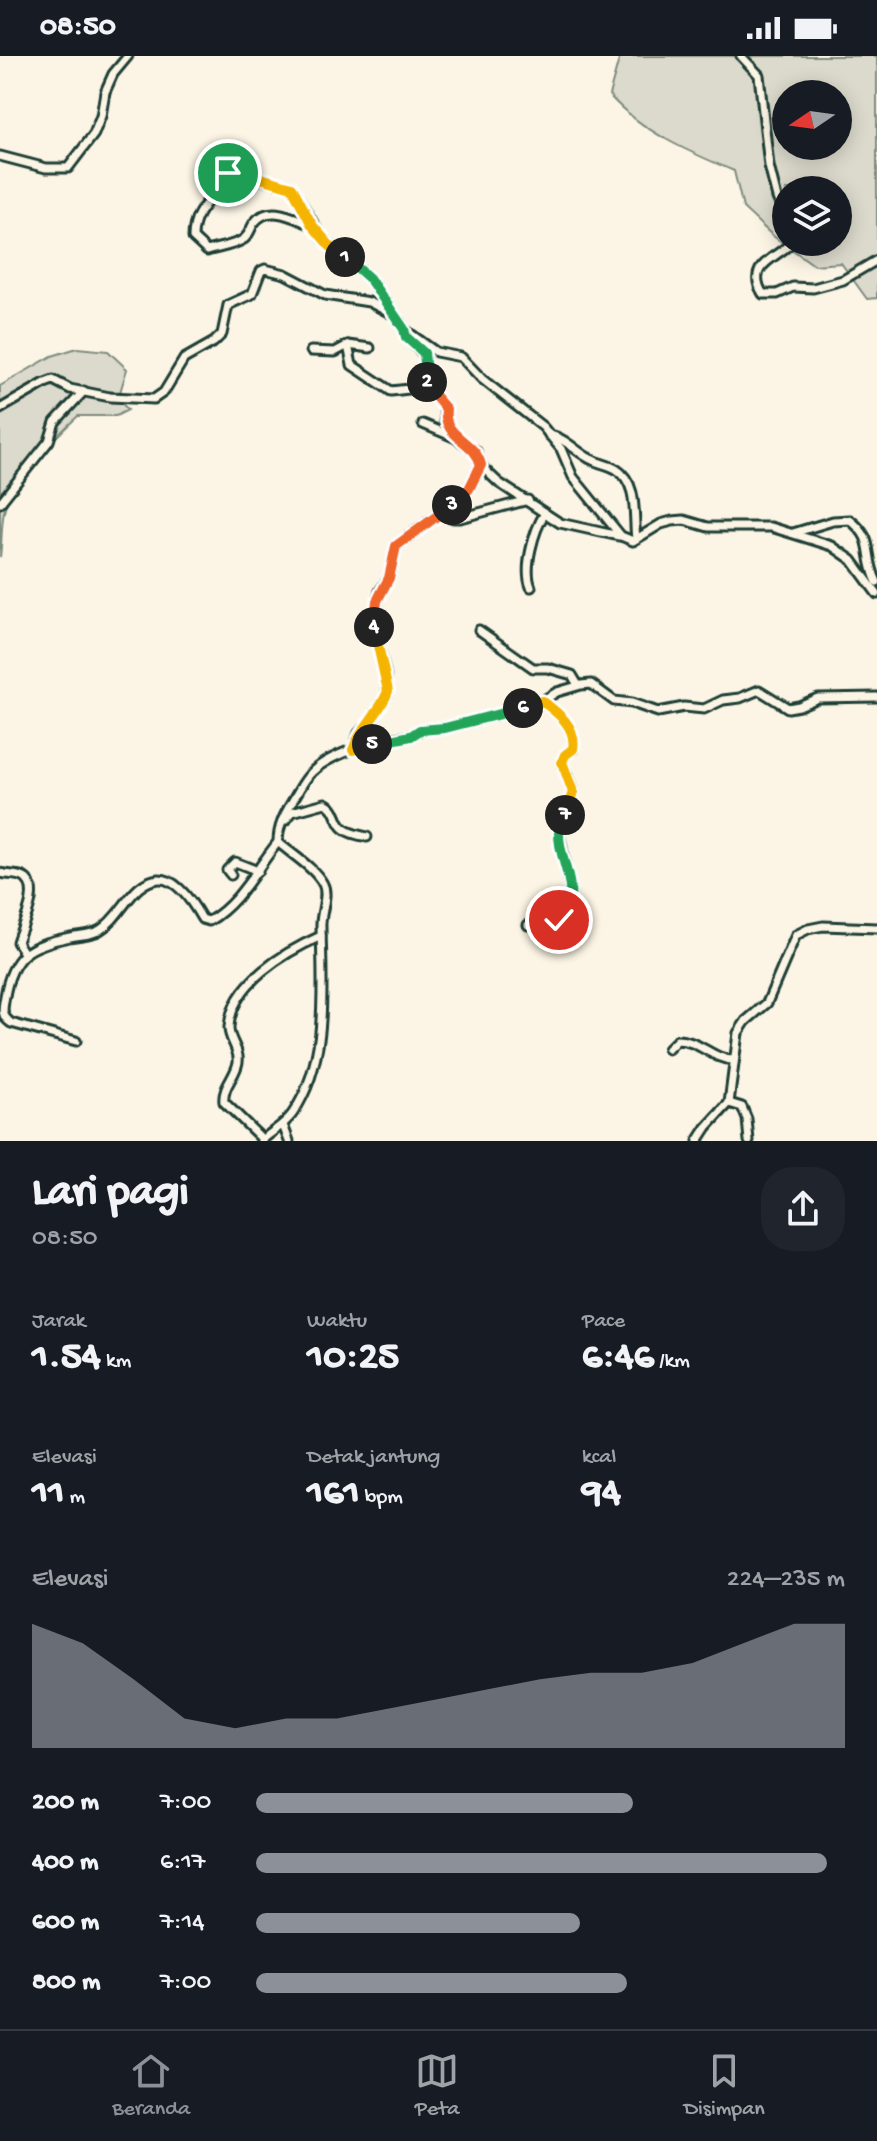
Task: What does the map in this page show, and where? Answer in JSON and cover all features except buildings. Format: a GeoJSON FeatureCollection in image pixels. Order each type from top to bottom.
{"type":"FeatureCollection","features":[{"type":"Feature","properties":{"kind":"street"},"geometry":{"type":"LineString","coordinates":[[0,156],[46,168],[68,168],[94,134],[113,74],[128,56]]}},
{"type":"Feature","properties":{"kind":"street"},"geometry":{"type":"LineString","coordinates":[[741,56],[759,75],[772,178]]}},
{"type":"Feature","properties":{"kind":"street"},"geometry":{"type":"LineString","coordinates":[[218,157],[221,169],[228,173],[250,175],[292,187],[312,225],[330,246],[369,278],[404,329],[436,352],[461,357],[469,362],[482,379],[549,435],[561,449],[573,477],[621,536]]}},
{"type":"Feature","properties":{"kind":"street"},"geometry":{"type":"LineString","coordinates":[[228,173],[198,213],[193,238],[207,251],[240,241],[263,214],[274,212],[312,225]]}},
{"type":"Feature","properties":{"kind":"street"},"geometry":{"type":"LineString","coordinates":[[775,256],[761,267],[758,278],[763,294],[777,294],[793,287],[813,288],[843,280],[877,260]]}},
{"type":"Feature","properties":{"kind":"street"},"geometry":{"type":"LineString","coordinates":[[0,409],[50,381],[60,382],[70,389],[110,397],[154,399],[164,392],[184,359],[218,338],[226,325],[228,305],[252,294],[261,271],[265,269],[285,274],[325,295],[369,302],[392,314]]}},
{"type":"Feature","properties":{"kind":"street"},"geometry":{"type":"LineString","coordinates":[[404,329],[406,337],[425,356],[427,387],[444,406],[445,422],[456,438]]}},
{"type":"Feature","properties":{"kind":"street"},"geometry":{"type":"LineString","coordinates":[[348,345],[352,365],[391,391],[427,387]]}},
{"type":"Feature","properties":{"kind":"street"},"geometry":{"type":"LineString","coordinates":[[311,351],[335,352],[348,345],[370,348]]}},
{"type":"Feature","properties":{"kind":"street"},"geometry":{"type":"LineString","coordinates":[[0,503],[49,441],[55,422],[84,391]]}},
{"type":"Feature","properties":{"kind":"street"},"geometry":{"type":"LineString","coordinates":[[423,424],[456,438],[476,451],[481,465],[503,486],[565,525],[621,536],[630,541],[672,521],[684,520],[708,527],[771,527],[832,546],[852,560],[877,594]]}},
{"type":"Feature","properties":{"kind":"street"},"geometry":{"type":"LineString","coordinates":[[549,435],[561,439],[596,463],[614,467],[622,474],[632,494],[636,539]]}},
{"type":"Feature","properties":{"kind":"street"},"geometry":{"type":"LineString","coordinates":[[353,750],[359,733],[370,723],[387,695],[386,676],[373,623],[380,591],[389,578],[393,553],[398,544],[469,489],[481,465]]}},
{"type":"Feature","properties":{"kind":"street"},"geometry":{"type":"LineString","coordinates":[[440,513],[460,518],[528,500]]}},
{"type":"Feature","properties":{"kind":"street"},"geometry":{"type":"LineString","coordinates":[[531,587],[528,578],[534,533],[545,513]]}},
{"type":"Feature","properties":{"kind":"street"},"geometry":{"type":"LineString","coordinates":[[793,533],[833,521],[850,520],[866,533],[872,543],[870,566],[877,582]]}},
{"type":"Feature","properties":{"kind":"street"},"geometry":{"type":"LineString","coordinates":[[479,630],[533,668],[548,668],[572,675],[578,685]]}},
{"type":"Feature","properties":{"kind":"street"},"geometry":{"type":"LineString","coordinates":[[76,1041],[5,1019],[2,1013],[8,978],[24,953],[40,945],[100,930],[140,887],[159,879],[175,884],[202,919],[209,921],[253,880],[278,842],[279,828],[310,774],[353,750],[411,736],[420,730],[445,728],[517,710],[578,685],[591,684],[614,701],[632,703],[658,712],[684,707],[704,709],[759,690],[788,708],[825,697],[877,697]]}},
{"type":"Feature","properties":{"kind":"street"},"geometry":{"type":"LineString","coordinates":[[528,925],[559,920],[571,893],[559,833],[573,792],[562,762],[573,749],[574,738],[564,720],[542,701]]}},
{"type":"Feature","properties":{"kind":"street"},"geometry":{"type":"LineString","coordinates":[[279,828],[292,812],[325,803],[335,810],[341,827],[367,837]]}},
{"type":"Feature","properties":{"kind":"street"},"geometry":{"type":"LineString","coordinates":[[278,842],[323,884],[323,996],[318,1044],[303,1095],[283,1125],[262,1140],[224,1102],[223,1096],[238,1063],[229,1035],[231,1013],[240,993],[287,951],[321,936]]}},
{"type":"Feature","properties":{"kind":"street"},"geometry":{"type":"LineString","coordinates":[[231,875],[227,870],[236,861],[258,871]]}},
{"type":"Feature","properties":{"kind":"street"},"geometry":{"type":"LineString","coordinates":[[0,873],[23,877],[29,883],[31,905],[17,942],[24,953]]}},
{"type":"Feature","properties":{"kind":"street"},"geometry":{"type":"LineString","coordinates":[[698,1141],[729,1103],[738,1033],[746,1021],[767,1003],[799,932],[823,926],[877,928]]}},
{"type":"Feature","properties":{"kind":"street"},"geometry":{"type":"LineString","coordinates":[[0,974],[14,967]]}},
{"type":"Feature","properties":{"kind":"street"},"geometry":{"type":"LineString","coordinates":[[668,1049],[677,1040],[683,1040],[703,1047],[722,1059],[733,1060]]}},
{"type":"Feature","properties":{"kind":"street"},"geometry":{"type":"LineString","coordinates":[[729,1103],[742,1107],[747,1119],[749,1141]]}},
{"type":"Feature","properties":{"kind":"street"},"geometry":{"type":"LineString","coordinates":[[283,1125],[289,1141]]}},
{"type":"Feature","properties":{"kind":"shaded area"},"geometry":{"type":"Polygon","coordinates":[[[620,56],[877,56],[877,298],[867,299],[841,263],[814,265],[801,256],[852,256],[852,176],[772,176],[772,235],[743,208],[734,171],[651,130],[609,95],[620,56]]]}},
{"type":"Feature","properties":{"kind":"shaded area"},"geometry":{"type":"Polygon","coordinates":[[[77,348],[108,351],[127,369],[118,399],[128,410],[116,416],[78,416],[35,461],[8,500],[3,517],[0,557],[0,386],[52,356],[77,348]]]}},
{"type":"Feature","properties":{"kind":"route"},"geometry":{"type":"LineString","coordinates":[[228,173],[250,175],[292,187],[322,238],[369,278],[404,329],[406,337],[424,353],[427,387],[446,409],[445,422],[456,438],[476,451],[480,460],[481,465],[469,489],[458,501],[396,546],[389,578],[380,591],[373,623],[386,676],[387,695],[370,723],[357,736],[353,750],[411,736],[420,730],[445,728],[542,701],[569,726],[574,745],[562,762],[573,792],[559,833],[571,893],[559,920]]}}]}
